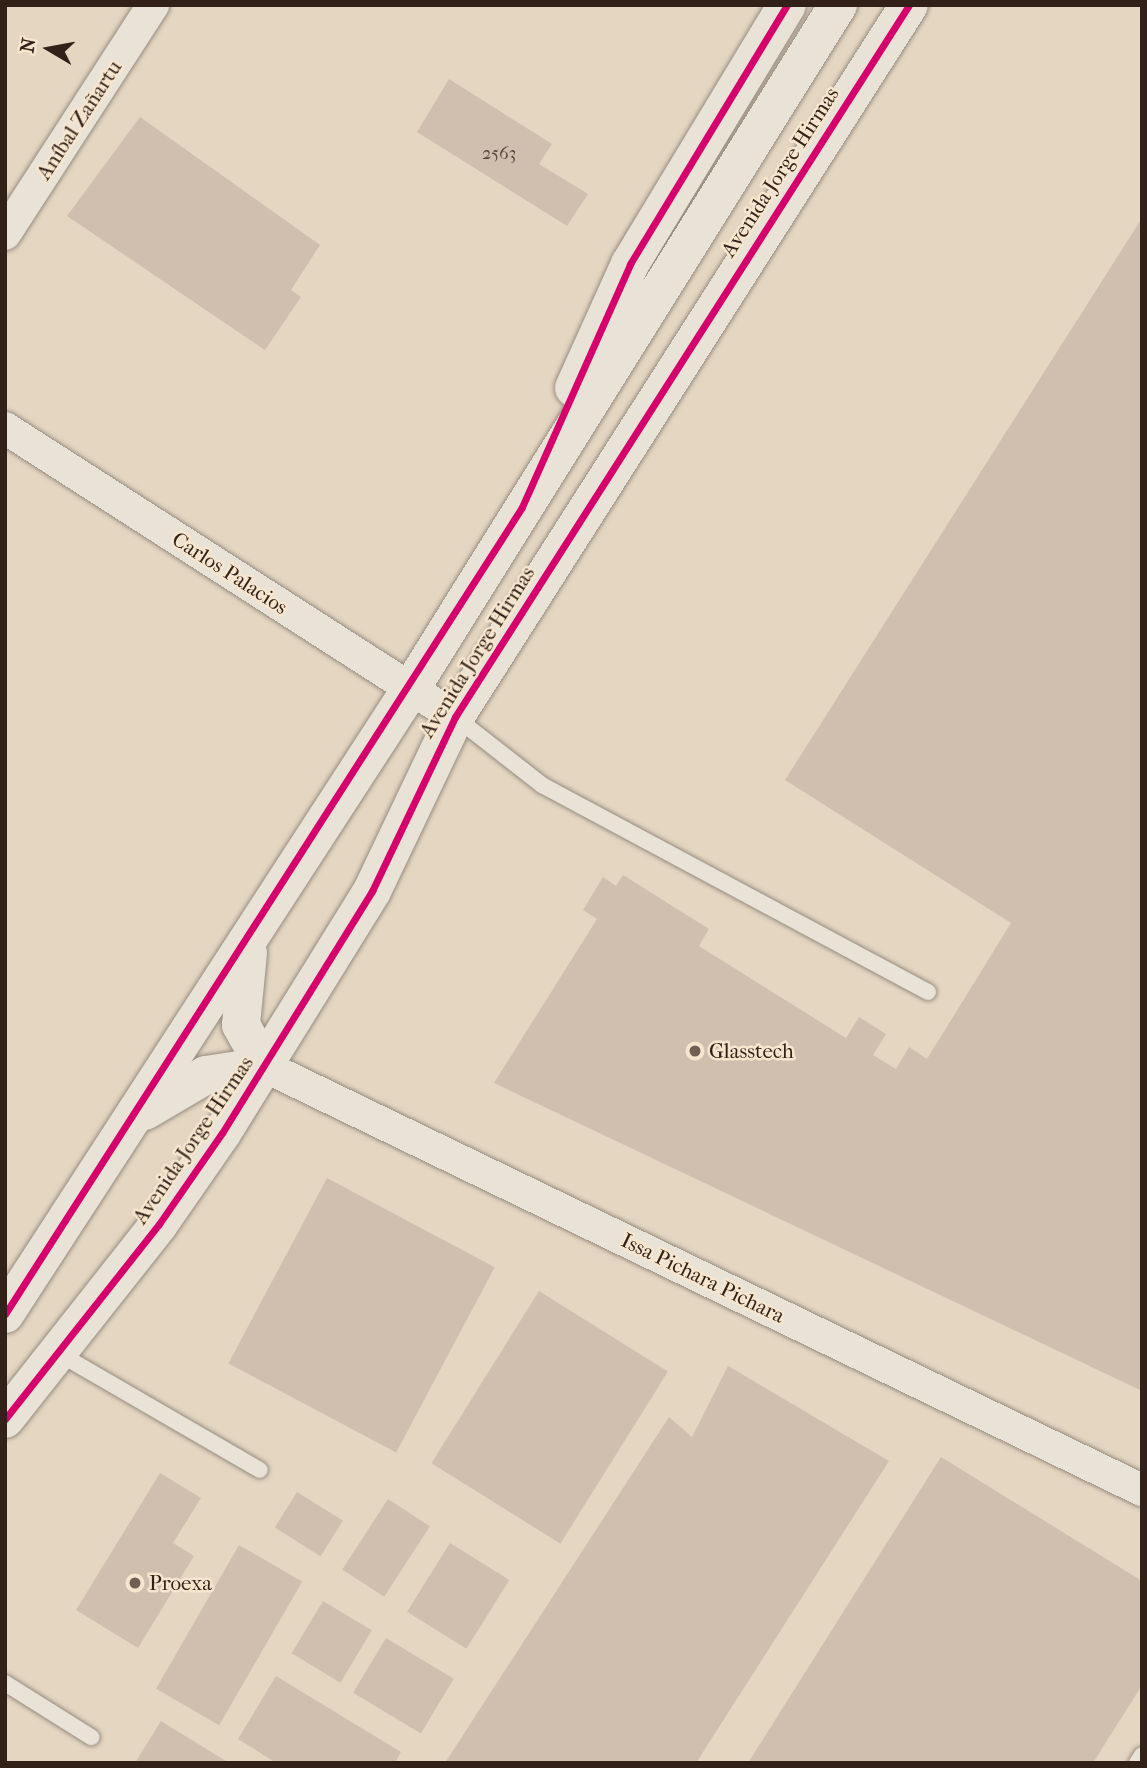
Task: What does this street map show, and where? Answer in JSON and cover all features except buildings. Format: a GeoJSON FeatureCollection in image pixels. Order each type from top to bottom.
{"type":"FeatureCollection","features":[{"type":"Feature","properties":{"kind":"street","name":"Aníbal Zañartu"},"geometry":{"type":"LineString","coordinates":[[5,234],[153,5]]}},
{"type":"Feature","properties":{"kind":"street"},"geometry":{"type":"LineString","coordinates":[[522,507],[630,264],[787,5]]}},
{"type":"Feature","properties":{"kind":"street","name":"Avenida Jorge Hirmas"},"geometry":{"type":"LineString","coordinates":[[5,1314],[410,690],[838,5]]}},
{"type":"Feature","properties":{"kind":"street","name":"Avenida Jorge Hirmas"},"geometry":{"type":"LineString","coordinates":[[5,1419],[184,1191],[264,1066],[372,891],[455,717],[909,5]]}},
{"type":"Feature","properties":{"kind":"street","name":"Carlos Palacios"},"geometry":{"type":"LineString","coordinates":[[5,428],[455,717]]}},
{"type":"Feature","properties":{"kind":"street"},"geometry":{"type":"LineString","coordinates":[[128,1126],[166,1095],[206,1075],[264,1066],[241,1025],[253,934]]}},
{"type":"Feature","properties":{"kind":"street","name":"Issa Pichara Pichara"},"geometry":{"type":"LineString","coordinates":[[264,1066],[1142,1490]]}},
{"type":"Feature","properties":{"kind":"lane"},"geometry":{"type":"LineString","coordinates":[[455,717],[542,785],[928,992]]}},
{"type":"Feature","properties":{"kind":"lane"},"geometry":{"type":"LineString","coordinates":[[56,1351],[260,1470]]}},
{"type":"Feature","properties":{"kind":"lane"},"geometry":{"type":"LineString","coordinates":[[5,1683],[91,1737]]}},
{"type":"Feature","properties":{"kind":"lane"},"geometry":{"type":"LineString","coordinates":[[1137,1763],[1142,1755]]}},
{"type":"Feature","properties":{"kind":"cycle path"},"geometry":{"type":"LineString","coordinates":[[5,1314],[522,507],[630,264],[787,5]]}},
{"type":"Feature","properties":{"kind":"cycle path"},"geometry":{"type":"LineString","coordinates":[[5,1419],[159,1224],[222,1133],[372,891],[455,717],[909,5]]}},
{"type":"Feature","properties":{"kind":"place","name":"Glasstech"},"geometry":{"type":"Point","coordinates":[695,1051]}},
{"type":"Feature","properties":{"kind":"place","name":"Proexa"},"geometry":{"type":"Point","coordinates":[135,1583]}}]}
